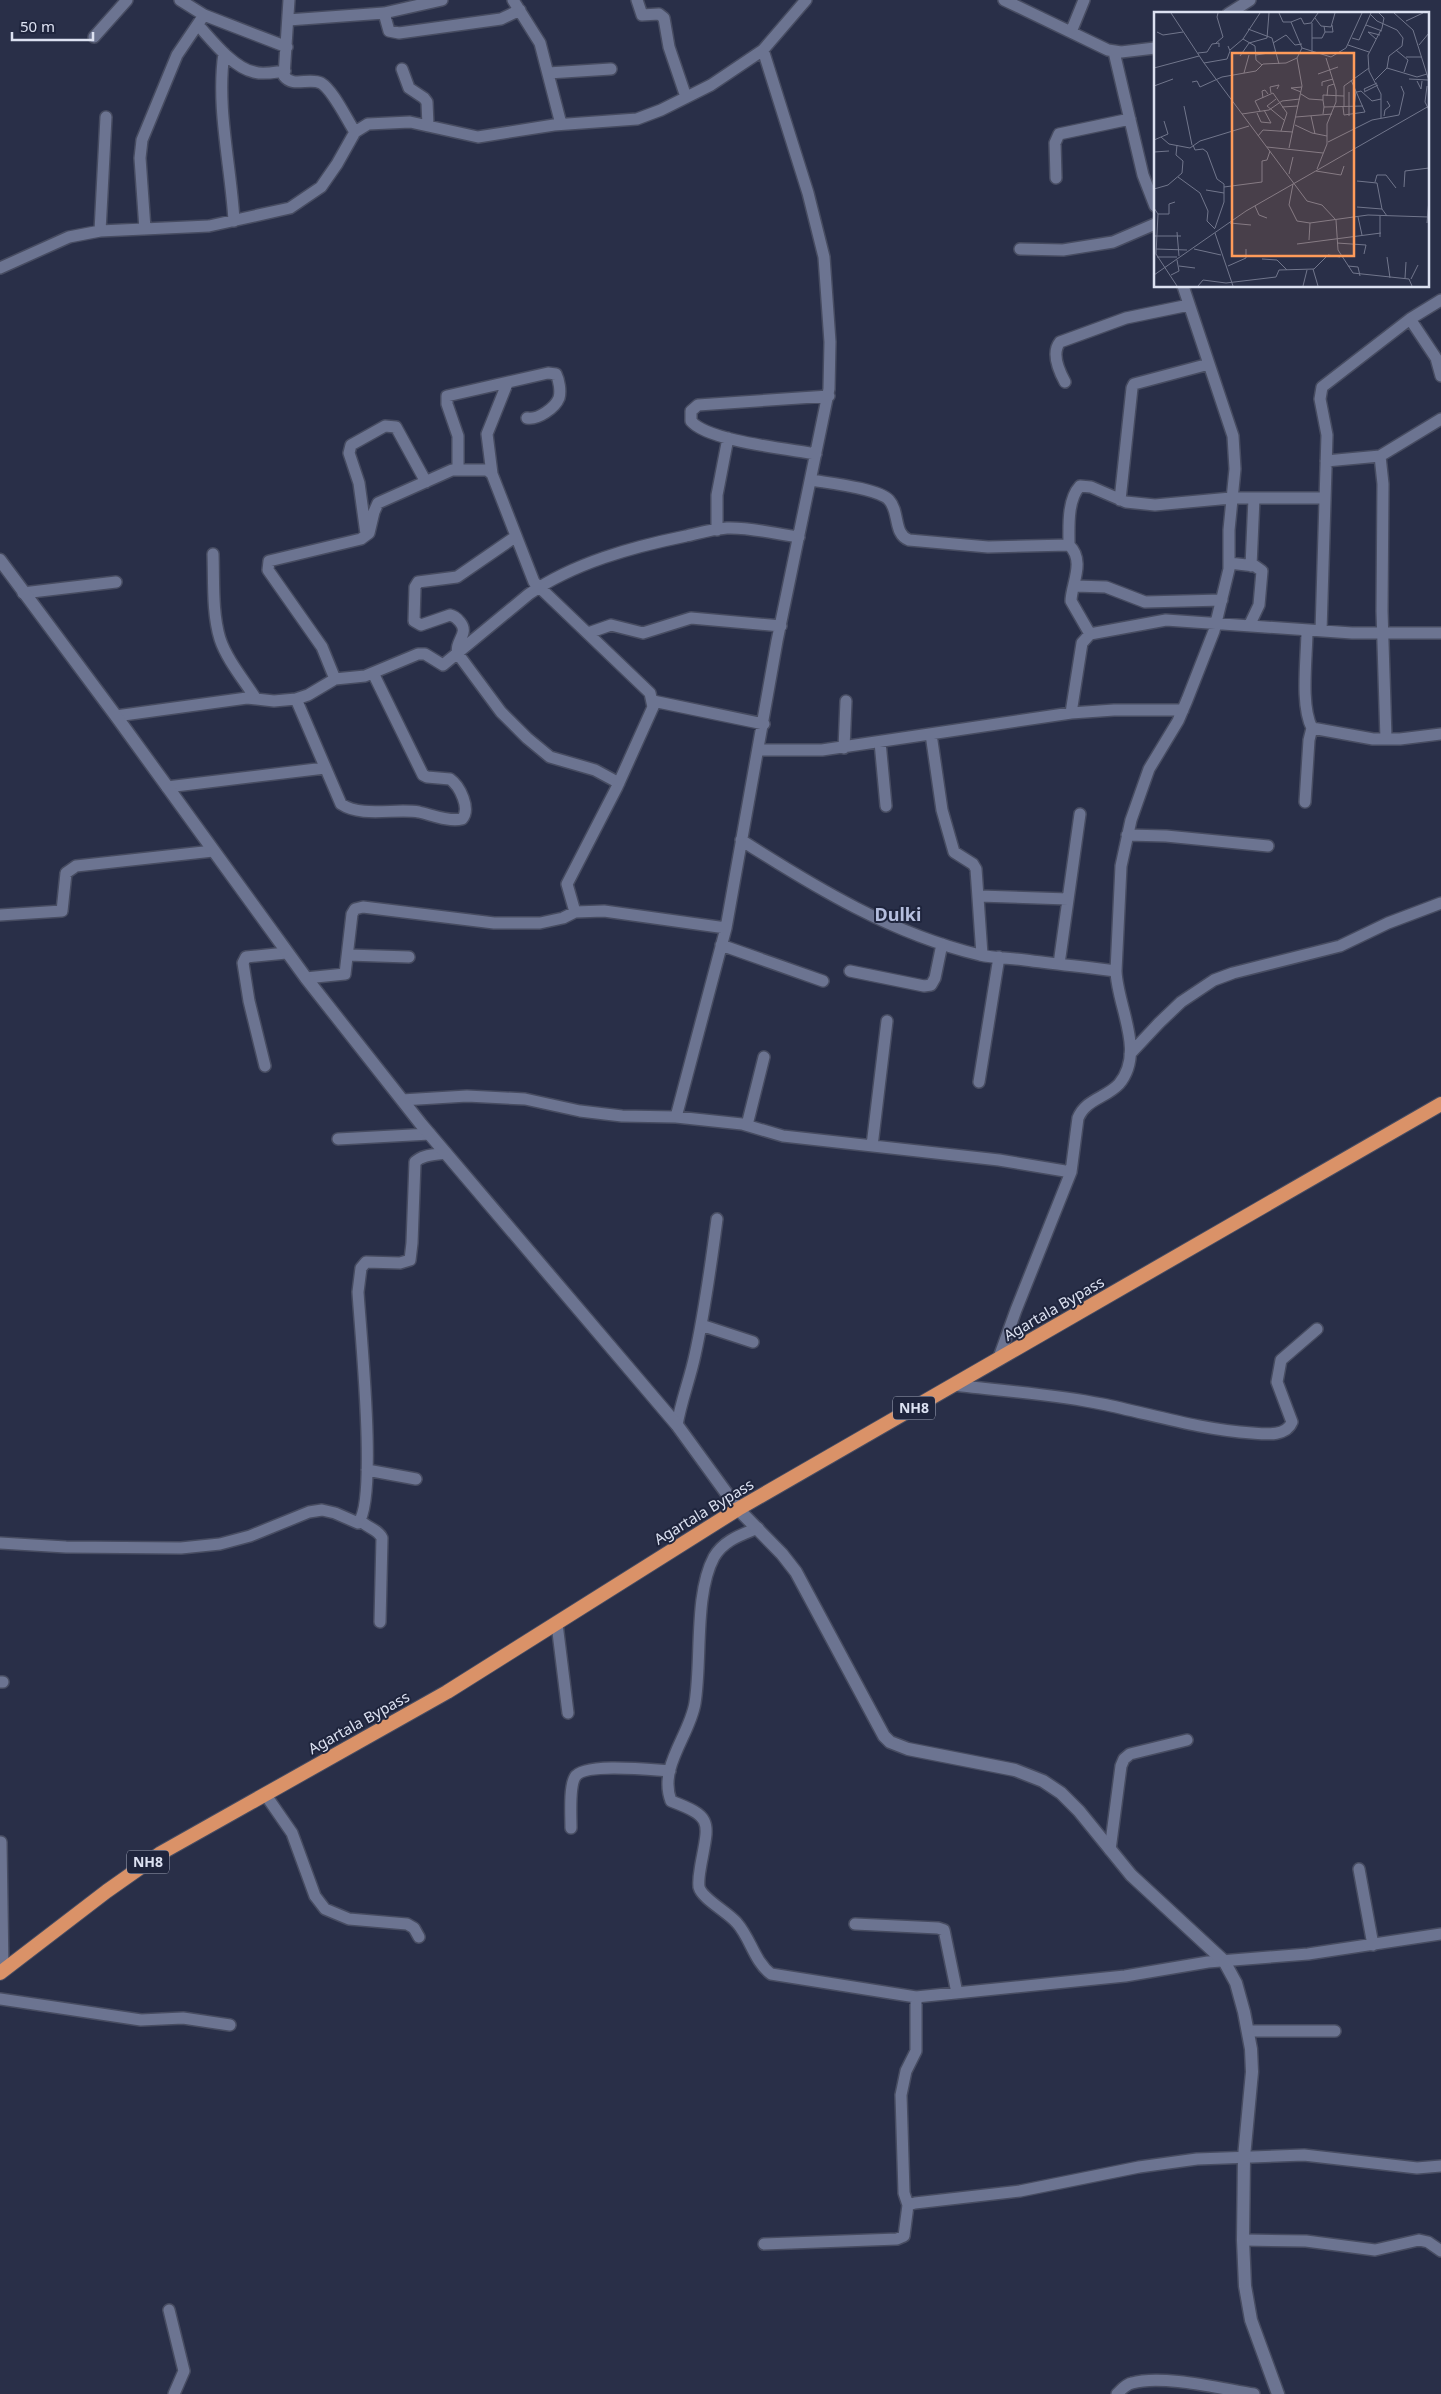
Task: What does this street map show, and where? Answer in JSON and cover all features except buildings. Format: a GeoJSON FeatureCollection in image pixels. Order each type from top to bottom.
{"type":"FeatureCollection","features":[{"type":"Feature","properties":{"kind":"highway","name":"Agartala Bypass"},"geometry":{"type":"LineString","coordinates":[[2,1972],[106,1892],[161,1853],[477,1674],[738,1509],[1441,1104]]}},
{"type":"Feature","properties":{"kind":"street"},"geometry":{"type":"LineString","coordinates":[[94,37],[127,0]]}},
{"type":"Feature","properties":{"kind":"street"},"geometry":{"type":"LineString","coordinates":[[180,0],[201,20],[224,53],[253,72],[285,71]]}},
{"type":"Feature","properties":{"kind":"street"},"geometry":{"type":"LineString","coordinates":[[289,0],[285,71],[287,79],[294,82],[314,81],[323,85],[355,132]]}},
{"type":"Feature","properties":{"kind":"street"},"geometry":{"type":"LineString","coordinates":[[288,20],[384,13],[442,0]]}},
{"type":"Feature","properties":{"kind":"street"},"geometry":{"type":"LineString","coordinates":[[513,0],[540,43],[561,124]]}},
{"type":"Feature","properties":{"kind":"street"},"geometry":{"type":"LineString","coordinates":[[637,0],[642,14],[659,14],[664,18],[669,47],[686,97]]}},
{"type":"Feature","properties":{"kind":"street"},"geometry":{"type":"LineString","coordinates":[[0,268],[69,237],[100,231],[209,226],[281,211],[314,193],[337,164],[355,132],[368,124],[410,122],[478,137],[561,124],[636,119],[711,85],[763,50],[806,0]]}},
{"type":"Feature","properties":{"kind":"street"},"geometry":{"type":"LineString","coordinates":[[1004,0],[1114,52],[1154,48]]}},
{"type":"Feature","properties":{"kind":"street"},"geometry":{"type":"LineString","coordinates":[[1071,32],[1084,0]]}},
{"type":"Feature","properties":{"kind":"street"},"geometry":{"type":"LineString","coordinates":[[1231,12],[1250,0]]}},
{"type":"Feature","properties":{"kind":"street"},"geometry":{"type":"LineString","coordinates":[[384,13],[389,31],[399,33],[501,19],[520,10]]}},
{"type":"Feature","properties":{"kind":"street"},"geometry":{"type":"LineString","coordinates":[[201,20],[287,47]]}},
{"type":"Feature","properties":{"kind":"street"},"geometry":{"type":"LineString","coordinates":[[145,229],[140,158],[142,140],[177,55],[201,20]]}},
{"type":"Feature","properties":{"kind":"street"},"geometry":{"type":"LineString","coordinates":[[676,1117],[726,928],[781,626],[828,396],[830,342],[824,257],[808,193],[763,50]]}},
{"type":"Feature","properties":{"kind":"street"},"geometry":{"type":"LineString","coordinates":[[1114,52],[1143,176],[1154,204]]}},
{"type":"Feature","properties":{"kind":"street"},"geometry":{"type":"LineString","coordinates":[[224,53],[222,70],[224,127],[234,221]]}},
{"type":"Feature","properties":{"kind":"street"},"geometry":{"type":"LineString","coordinates":[[402,69],[409,88],[424,98],[426,102],[428,126]]}},
{"type":"Feature","properties":{"kind":"street"},"geometry":{"type":"LineString","coordinates":[[548,73],[611,69]]}},
{"type":"Feature","properties":{"kind":"street"},"geometry":{"type":"LineString","coordinates":[[100,231],[106,117]]}},
{"type":"Feature","properties":{"kind":"street"},"geometry":{"type":"LineString","coordinates":[[1056,178],[1055,138],[1059,134],[1130,119]]}},
{"type":"Feature","properties":{"kind":"street"},"geometry":{"type":"LineString","coordinates":[[1020,249],[1064,250],[1113,242],[1154,224]]}},
{"type":"Feature","properties":{"kind":"street"},"geometry":{"type":"LineString","coordinates":[[998,1360],[1070,1172],[1078,1118],[1081,1110],[1120,1083],[1126,1071],[1130,1054],[1129,1035],[1116,982],[1116,971],[1122,866],[1127,835],[1149,769],[1183,710],[1216,623],[1230,563],[1231,498],[1235,469],[1233,436],[1185,288]]}},
{"type":"Feature","properties":{"kind":"street"},"geometry":{"type":"LineString","coordinates":[[1321,631],[1328,435],[1320,399],[1322,387],[1410,319],[1441,300]]}},
{"type":"Feature","properties":{"kind":"street"},"geometry":{"type":"LineString","coordinates":[[1065,382],[1058,366],[1056,350],[1060,342],[1126,318],[1189,305]]}},
{"type":"Feature","properties":{"kind":"street"},"geometry":{"type":"LineString","coordinates":[[1410,319],[1436,358],[1441,376]]}},
{"type":"Feature","properties":{"kind":"street"},"geometry":{"type":"LineString","coordinates":[[1120,500],[1132,388],[1134,384],[1208,364]]}},
{"type":"Feature","properties":{"kind":"street"},"geometry":{"type":"LineString","coordinates":[[458,468],[458,436],[446,404],[447,396],[507,384],[548,373],[556,374],[560,394],[558,399],[538,417],[527,418]]}},
{"type":"Feature","properties":{"kind":"street"},"geometry":{"type":"LineString","coordinates":[[507,384],[487,434],[492,474],[531,577],[538,588],[650,693],[653,701],[619,783],[567,884],[575,912]]}},
{"type":"Feature","properties":{"kind":"street"},"geometry":{"type":"LineString","coordinates":[[816,454],[728,438],[696,426],[690,416],[693,407],[698,404],[828,396]]}},
{"type":"Feature","properties":{"kind":"street"},"geometry":{"type":"LineString","coordinates":[[1326,461],[1380,456],[1441,419]]}},
{"type":"Feature","properties":{"kind":"street"},"geometry":{"type":"LineString","coordinates":[[366,536],[359,483],[349,453],[351,446],[385,426],[396,427],[426,482]]}},
{"type":"Feature","properties":{"kind":"street"},"geometry":{"type":"LineString","coordinates":[[717,530],[718,495],[728,438]]}},
{"type":"Feature","properties":{"kind":"street"},"geometry":{"type":"LineString","coordinates":[[1380,456],[1383,484],[1382,634],[1386,739]]}},
{"type":"Feature","properties":{"kind":"street"},"geometry":{"type":"LineString","coordinates":[[335,678],[322,647],[268,570],[267,565],[269,561],[366,536],[369,533],[378,503],[458,468],[484,468],[492,474]]}},
{"type":"Feature","properties":{"kind":"street"},"geometry":{"type":"LineString","coordinates":[[811,480],[884,496],[894,506],[900,532],[909,540],[988,548],[1069,545]]}},
{"type":"Feature","properties":{"kind":"street"},"geometry":{"type":"LineString","coordinates":[[1090,634],[1071,601],[1078,568],[1072,548],[1069,545],[1069,516],[1075,491],[1080,486],[1091,487],[1120,500],[1155,505],[1231,498],[1325,498]]}},
{"type":"Feature","properties":{"kind":"street"},"geometry":{"type":"LineString","coordinates":[[1251,566],[1254,498]]}},
{"type":"Feature","properties":{"kind":"street"},"geometry":{"type":"LineString","coordinates":[[116,716],[248,698],[274,701],[296,699],[308,695],[335,678],[348,679],[373,673],[418,654],[425,654],[443,664],[458,654],[538,588],[586,566],[642,546],[717,530],[738,529],[799,537]]}},
{"type":"Feature","properties":{"kind":"street"},"geometry":{"type":"LineString","coordinates":[[515,537],[464,573],[449,578],[423,580],[416,587],[414,617],[417,624],[426,624],[450,615],[454,616],[463,626],[464,636],[457,647],[458,654],[501,712],[527,738],[550,757],[595,770],[619,783]]}},
{"type":"Feature","properties":{"kind":"street"},"geometry":{"type":"LineString","coordinates":[[213,554],[217,626],[220,638],[224,649],[256,699]]}},
{"type":"Feature","properties":{"kind":"street"},"geometry":{"type":"LineString","coordinates":[[0,560],[306,978],[446,1154],[677,1425],[738,1509],[758,1528],[796,1572],[884,1736],[890,1742],[908,1749],[1015,1770],[1043,1781],[1061,1793],[1079,1811],[1130,1875],[1224,1961],[1236,1983],[1248,2031],[1252,2072],[1244,2157],[1243,2240],[1245,2286],[1251,2320],[1278,2394]]}},
{"type":"Feature","properties":{"kind":"street"},"geometry":{"type":"LineString","coordinates":[[1230,563],[1260,568],[1262,577],[1259,605],[1250,626]]}},
{"type":"Feature","properties":{"kind":"street"},"geometry":{"type":"LineString","coordinates":[[23,593],[116,582]]}},
{"type":"Feature","properties":{"kind":"street"},"geometry":{"type":"LineString","coordinates":[[1074,586],[1106,587],[1145,602],[1222,600]]}},
{"type":"Feature","properties":{"kind":"street"},"geometry":{"type":"LineString","coordinates":[[588,633],[611,625],[643,633],[691,618],[781,626]]}},
{"type":"Feature","properties":{"kind":"street"},"geometry":{"type":"LineString","coordinates":[[1071,713],[1082,643],[1090,634],[1166,620],[1382,634],[1441,633]]}},
{"type":"Feature","properties":{"kind":"street"},"geometry":{"type":"LineString","coordinates":[[1305,802],[1309,740],[1312,728],[1307,714],[1306,700],[1307,630]]}},
{"type":"Feature","properties":{"kind":"street"},"geometry":{"type":"LineString","coordinates":[[296,699],[341,804],[355,810],[406,810],[458,820],[464,816],[463,798],[456,783],[450,779],[426,778],[423,775],[373,673]]}},
{"type":"Feature","properties":{"kind":"street"},"geometry":{"type":"LineString","coordinates":[[653,701],[764,724]]}},
{"type":"Feature","properties":{"kind":"street"},"geometry":{"type":"LineString","coordinates":[[844,748],[846,701]]}},
{"type":"Feature","properties":{"kind":"street"},"geometry":{"type":"LineString","coordinates":[[759,750],[844,748],[1071,713],[1114,710],[1183,710]]}},
{"type":"Feature","properties":{"kind":"street"},"geometry":{"type":"LineString","coordinates":[[1312,728],[1386,739],[1427,737],[1441,734]]}},
{"type":"Feature","properties":{"kind":"street"},"geometry":{"type":"LineString","coordinates":[[931,734],[942,810],[954,852],[973,864],[976,869],[982,955]]}},
{"type":"Feature","properties":{"kind":"street"},"geometry":{"type":"LineString","coordinates":[[880,742],[886,806]]}},
{"type":"Feature","properties":{"kind":"street"},"geometry":{"type":"LineString","coordinates":[[167,787],[275,772],[325,768]]}},
{"type":"Feature","properties":{"kind":"street"},"geometry":{"type":"LineString","coordinates":[[1059,964],[1080,814]]}},
{"type":"Feature","properties":{"kind":"street"},"geometry":{"type":"LineString","coordinates":[[1127,835],[1166,836],[1268,846]]}},
{"type":"Feature","properties":{"kind":"street"},"geometry":{"type":"LineString","coordinates":[[741,840],[804,880],[848,904],[897,928],[942,944],[982,955],[1116,971]]}},
{"type":"Feature","properties":{"kind":"street"},"geometry":{"type":"LineString","coordinates":[[0,914],[62,911],[64,904],[64,881],[68,870],[76,866],[213,851]]}},
{"type":"Feature","properties":{"kind":"street"},"geometry":{"type":"LineString","coordinates":[[979,896],[1068,899]]}},
{"type":"Feature","properties":{"kind":"street"},"geometry":{"type":"LineString","coordinates":[[1130,1054],[1181,1002],[1214,980],[1233,973],[1340,946],[1388,923],[1441,903]]}},
{"type":"Feature","properties":{"kind":"street"},"geometry":{"type":"LineString","coordinates":[[306,978],[345,974],[352,914],[355,910],[363,907],[494,923],[540,923],[562,918],[575,912],[604,910],[726,928]]}},
{"type":"Feature","properties":{"kind":"street"},"geometry":{"type":"LineString","coordinates":[[850,971],[924,986],[931,985],[935,978],[942,944]]}},
{"type":"Feature","properties":{"kind":"street"},"geometry":{"type":"LineString","coordinates":[[722,945],[823,981]]}},
{"type":"Feature","properties":{"kind":"street"},"geometry":{"type":"LineString","coordinates":[[265,1066],[249,1001],[243,963],[246,957],[254,954],[286,952]]}},
{"type":"Feature","properties":{"kind":"street"},"geometry":{"type":"LineString","coordinates":[[348,955],[409,957]]}},
{"type":"Feature","properties":{"kind":"street"},"geometry":{"type":"LineString","coordinates":[[979,1082],[999,957]]}},
{"type":"Feature","properties":{"kind":"street"},"geometry":{"type":"LineString","coordinates":[[872,1146],[887,1021]]}},
{"type":"Feature","properties":{"kind":"street"},"geometry":{"type":"LineString","coordinates":[[747,1126],[764,1057]]}},
{"type":"Feature","properties":{"kind":"street"},"geometry":{"type":"LineString","coordinates":[[402,1100],[467,1096],[525,1099],[580,1111],[622,1116],[676,1117],[747,1126],[783,1136],[999,1160],[1070,1172]]}},
{"type":"Feature","properties":{"kind":"street"},"geometry":{"type":"LineString","coordinates":[[338,1139],[430,1134]]}},
{"type":"Feature","properties":{"kind":"street"},"geometry":{"type":"LineString","coordinates":[[360,1520],[367,1470],[366,1403],[358,1292],[361,1268],[366,1262],[400,1263],[410,1260],[415,1162],[419,1158],[446,1154]]}},
{"type":"Feature","properties":{"kind":"street"},"geometry":{"type":"LineString","coordinates":[[677,1425],[681,1402],[691,1371],[701,1326],[717,1219]]}},
{"type":"Feature","properties":{"kind":"street"},"geometry":{"type":"LineString","coordinates":[[701,1326],[752,1342]]}},
{"type":"Feature","properties":{"kind":"street"},"geometry":{"type":"LineString","coordinates":[[954,1385],[1100,1403],[1196,1425],[1251,1433],[1283,1432],[1289,1429],[1292,1422],[1277,1382],[1280,1360],[1317,1328]]}},
{"type":"Feature","properties":{"kind":"street"},"geometry":{"type":"LineString","coordinates":[[367,1470],[416,1479]]}},
{"type":"Feature","properties":{"kind":"street"},"geometry":{"type":"LineString","coordinates":[[0,1543],[66,1547],[181,1548],[220,1544],[250,1536],[309,1512],[322,1510],[335,1513],[353,1522],[358,1523],[360,1520]]}},
{"type":"Feature","properties":{"kind":"street"},"geometry":{"type":"LineString","coordinates":[[360,1520],[365,1525],[378,1531],[382,1538],[380,1622]]}},
{"type":"Feature","properties":{"kind":"street"},"geometry":{"type":"LineString","coordinates":[[758,1528],[732,1539],[720,1548],[708,1571],[702,1606],[695,1704],[670,1771],[668,1793],[671,1801],[698,1811],[703,1816],[707,1826],[699,1887],[704,1896],[722,1908],[738,1924],[763,1968],[771,1974],[916,1997],[1125,1976],[1224,1961],[1308,1954],[1441,1934]]}},
{"type":"Feature","properties":{"kind":"street"},"geometry":{"type":"LineString","coordinates":[[557,1624],[568,1713]]}},
{"type":"Feature","properties":{"kind":"street"},"geometry":{"type":"LineString","coordinates":[[1110,1850],[1124,1759],[1130,1754],[1187,1740]]}},
{"type":"Feature","properties":{"kind":"street"},"geometry":{"type":"LineString","coordinates":[[571,1828],[574,1778],[579,1773],[587,1770],[618,1768],[670,1771]]}},
{"type":"Feature","properties":{"kind":"street"},"geometry":{"type":"LineString","coordinates":[[265,1794],[292,1834],[315,1896],[325,1909],[349,1919],[407,1924],[414,1928],[419,1937]]}},
{"type":"Feature","properties":{"kind":"street"},"geometry":{"type":"LineString","coordinates":[[1,1842],[2,1972]]}},
{"type":"Feature","properties":{"kind":"street"},"geometry":{"type":"LineString","coordinates":[[1359,1869],[1373,1945]]}},
{"type":"Feature","properties":{"kind":"street"},"geometry":{"type":"LineString","coordinates":[[855,1924],[938,1928],[944,1930],[957,1993]]}},
{"type":"Feature","properties":{"kind":"street"},"geometry":{"type":"LineString","coordinates":[[764,2244],[897,2239],[904,2236],[908,2206],[904,2193],[901,2095],[906,2071],[916,2051],[916,1997]]}},
{"type":"Feature","properties":{"kind":"street"},"geometry":{"type":"LineString","coordinates":[[0,1999],[141,2020],[183,2018],[230,2025]]}},
{"type":"Feature","properties":{"kind":"street"},"geometry":{"type":"LineString","coordinates":[[1248,2031],[1335,2031]]}},
{"type":"Feature","properties":{"kind":"street"},"geometry":{"type":"LineString","coordinates":[[908,2206],[915,2203],[1020,2191],[1140,2167],[1197,2159],[1304,2154],[1417,2168],[1441,2166]]}},
{"type":"Feature","properties":{"kind":"street"},"geometry":{"type":"LineString","coordinates":[[1243,2240],[1306,2240],[1375,2250],[1420,2240],[1428,2242],[1441,2252]]}},
{"type":"Feature","properties":{"kind":"street"},"geometry":{"type":"LineString","coordinates":[[169,2310],[184,2371],[174,2394]]}},
{"type":"Feature","properties":{"kind":"street"},"geometry":{"type":"LineString","coordinates":[[1117,2394],[1130,2383],[1143,2381],[1162,2381],[1254,2394]]}},
{"type":"Feature","properties":{"kind":"district","name":"Dulki"},"geometry":{"type":"Point","coordinates":[898,915]}}]}
